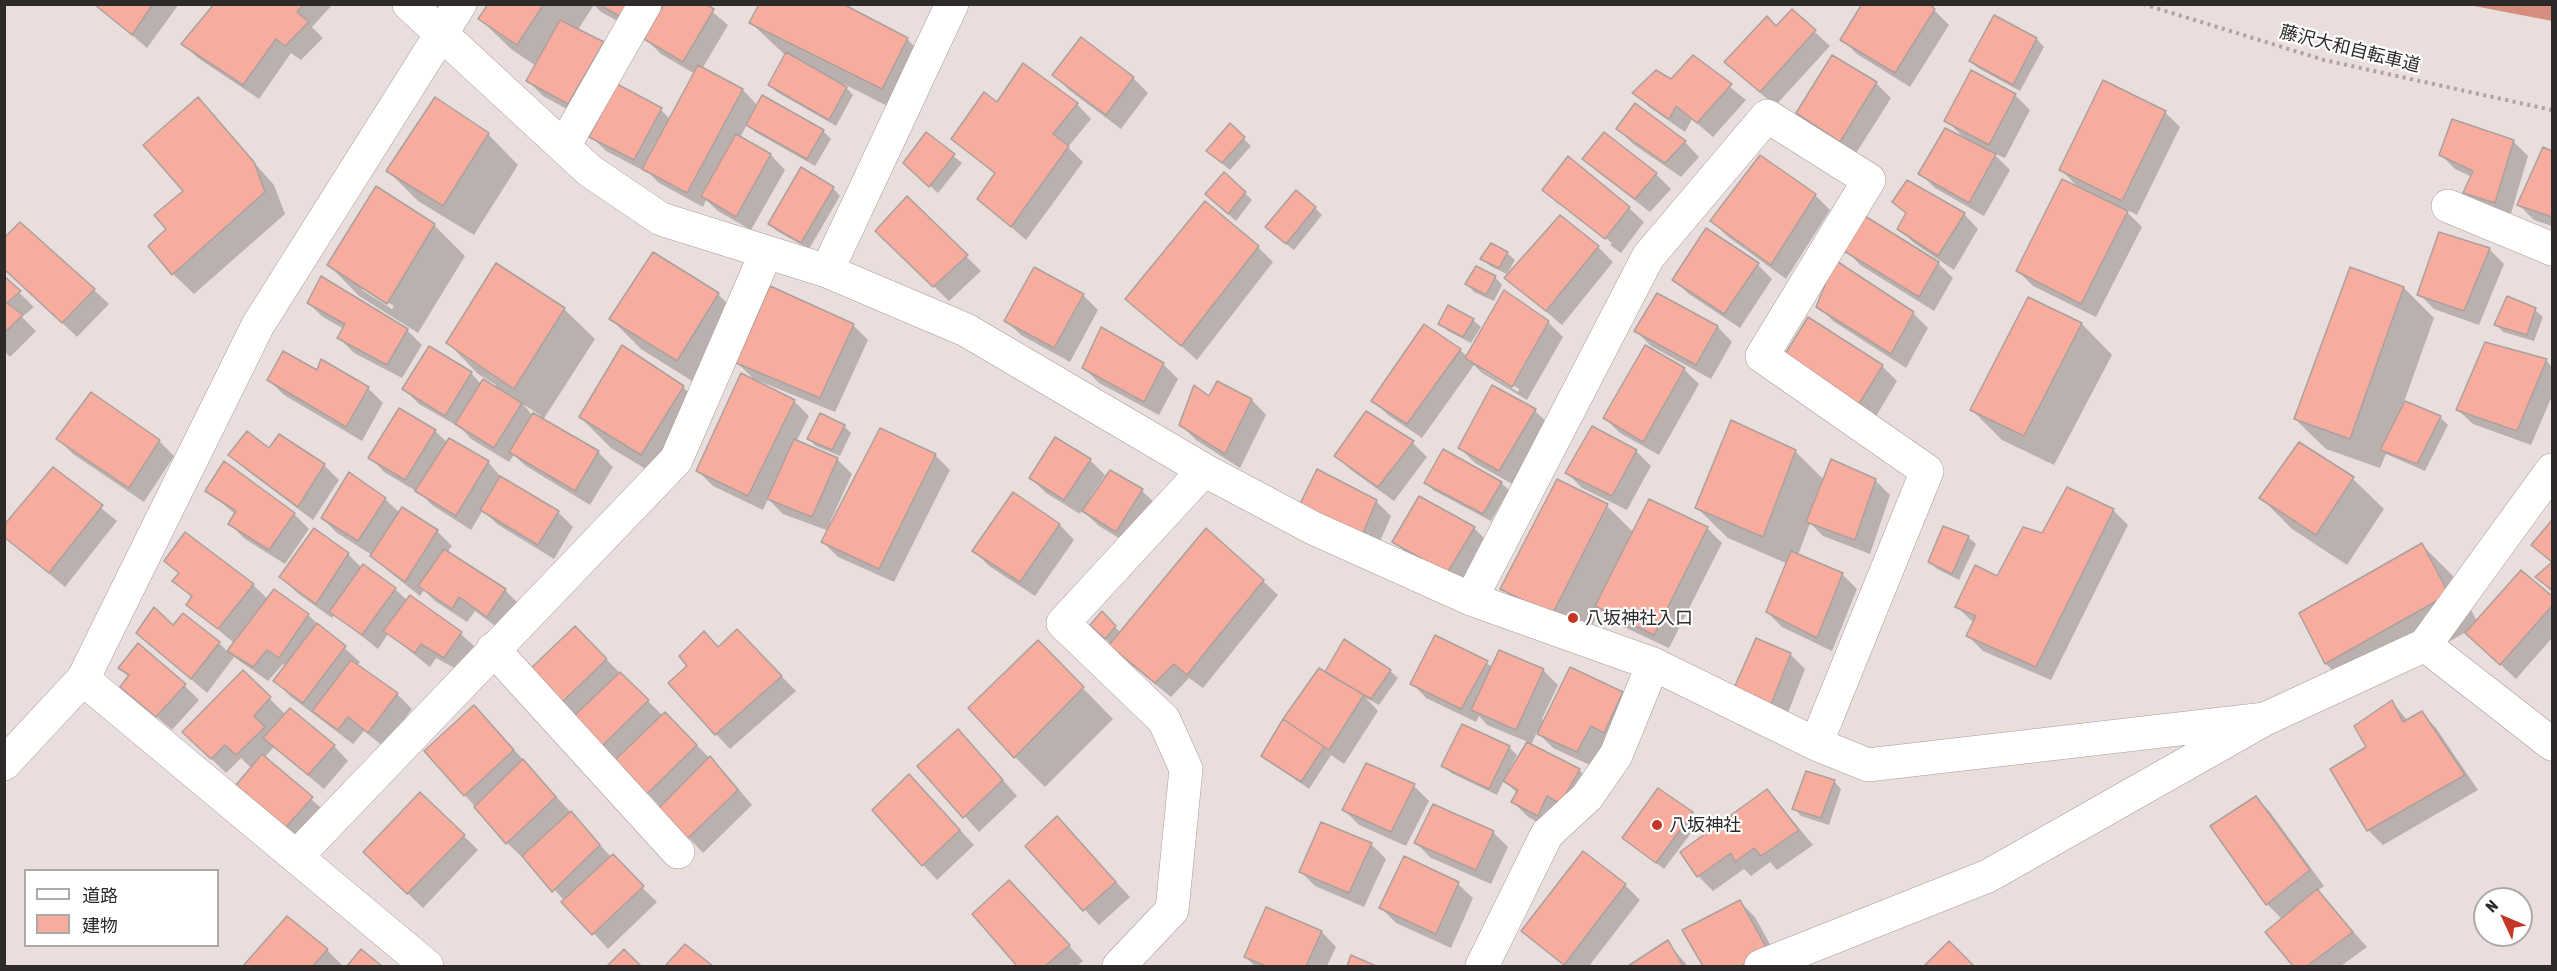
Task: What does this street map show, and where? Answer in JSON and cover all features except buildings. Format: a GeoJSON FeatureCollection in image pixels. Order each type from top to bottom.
{"type":"FeatureCollection","features":[{"type":"Feature","properties":{"kind":"street"},"geometry":{"type":"LineString","coordinates":[[409,4],[590,171],[661,219],[827,271],[966,330],[1204,470],[1313,528],[1471,599],[1653,664],[1816,744],[1868,765],[2265,719]]}},
{"type":"Feature","properties":{"kind":"street"},"geometry":{"type":"LineString","coordinates":[[4,764],[82,679],[258,325],[460,4]]}},
{"type":"Feature","properties":{"kind":"street"},"geometry":{"type":"LineString","coordinates":[[564,146],[645,4]]}},
{"type":"Feature","properties":{"kind":"street"},"geometry":{"type":"LineString","coordinates":[[827,271],[952,4]]}},
{"type":"Feature","properties":{"kind":"street"},"geometry":{"type":"LineString","coordinates":[[1471,599],[1648,257],[1767,116],[1869,180],[1762,356],[1927,471],[1816,744]]}},
{"type":"Feature","properties":{"kind":"street"},"geometry":{"type":"LineString","coordinates":[[2448,206],[2553,249]]}},
{"type":"Feature","properties":{"kind":"street"},"geometry":{"type":"LineString","coordinates":[[297,856],[676,460],[766,253]]}},
{"type":"Feature","properties":{"kind":"street"},"geometry":{"type":"LineString","coordinates":[[1119,966],[1172,910],[1186,769],[1164,720],[1063,623],[1204,470]]}},
{"type":"Feature","properties":{"kind":"street"},"geometry":{"type":"LineString","coordinates":[[1761,966],[1988,876],[2265,719],[2425,645],[2553,470]]}},
{"type":"Feature","properties":{"kind":"street"},"geometry":{"type":"LineString","coordinates":[[2425,645],[2553,744]]}},
{"type":"Feature","properties":{"kind":"street"},"geometry":{"type":"LineString","coordinates":[[493,649],[678,852]]}},
{"type":"Feature","properties":{"kind":"street"},"geometry":{"type":"LineString","coordinates":[[1482,966],[1547,834],[1587,797],[1616,755],[1653,664]]}},
{"type":"Feature","properties":{"kind":"street"},"geometry":{"type":"LineString","coordinates":[[82,679],[427,966]]}},
{"type":"Feature","properties":{"kind":"path","name":"藤沢大和自転車道"},"geometry":{"type":"LineString","coordinates":[[2143,4],[2324,60],[2553,110]]}},
{"type":"Feature","properties":{"kind":"shaded area"},"geometry":{"type":"Polygon","coordinates":[[[2469,5],[2552,5],[2552,21],[2469,5]]]}},
{"type":"Feature","properties":{"kind":"place","name":"八坂神社入口"},"geometry":{"type":"Point","coordinates":[1573,618]}},
{"type":"Feature","properties":{"kind":"place","name":"八坂神社"},"geometry":{"type":"Point","coordinates":[1657,825]}}]}
